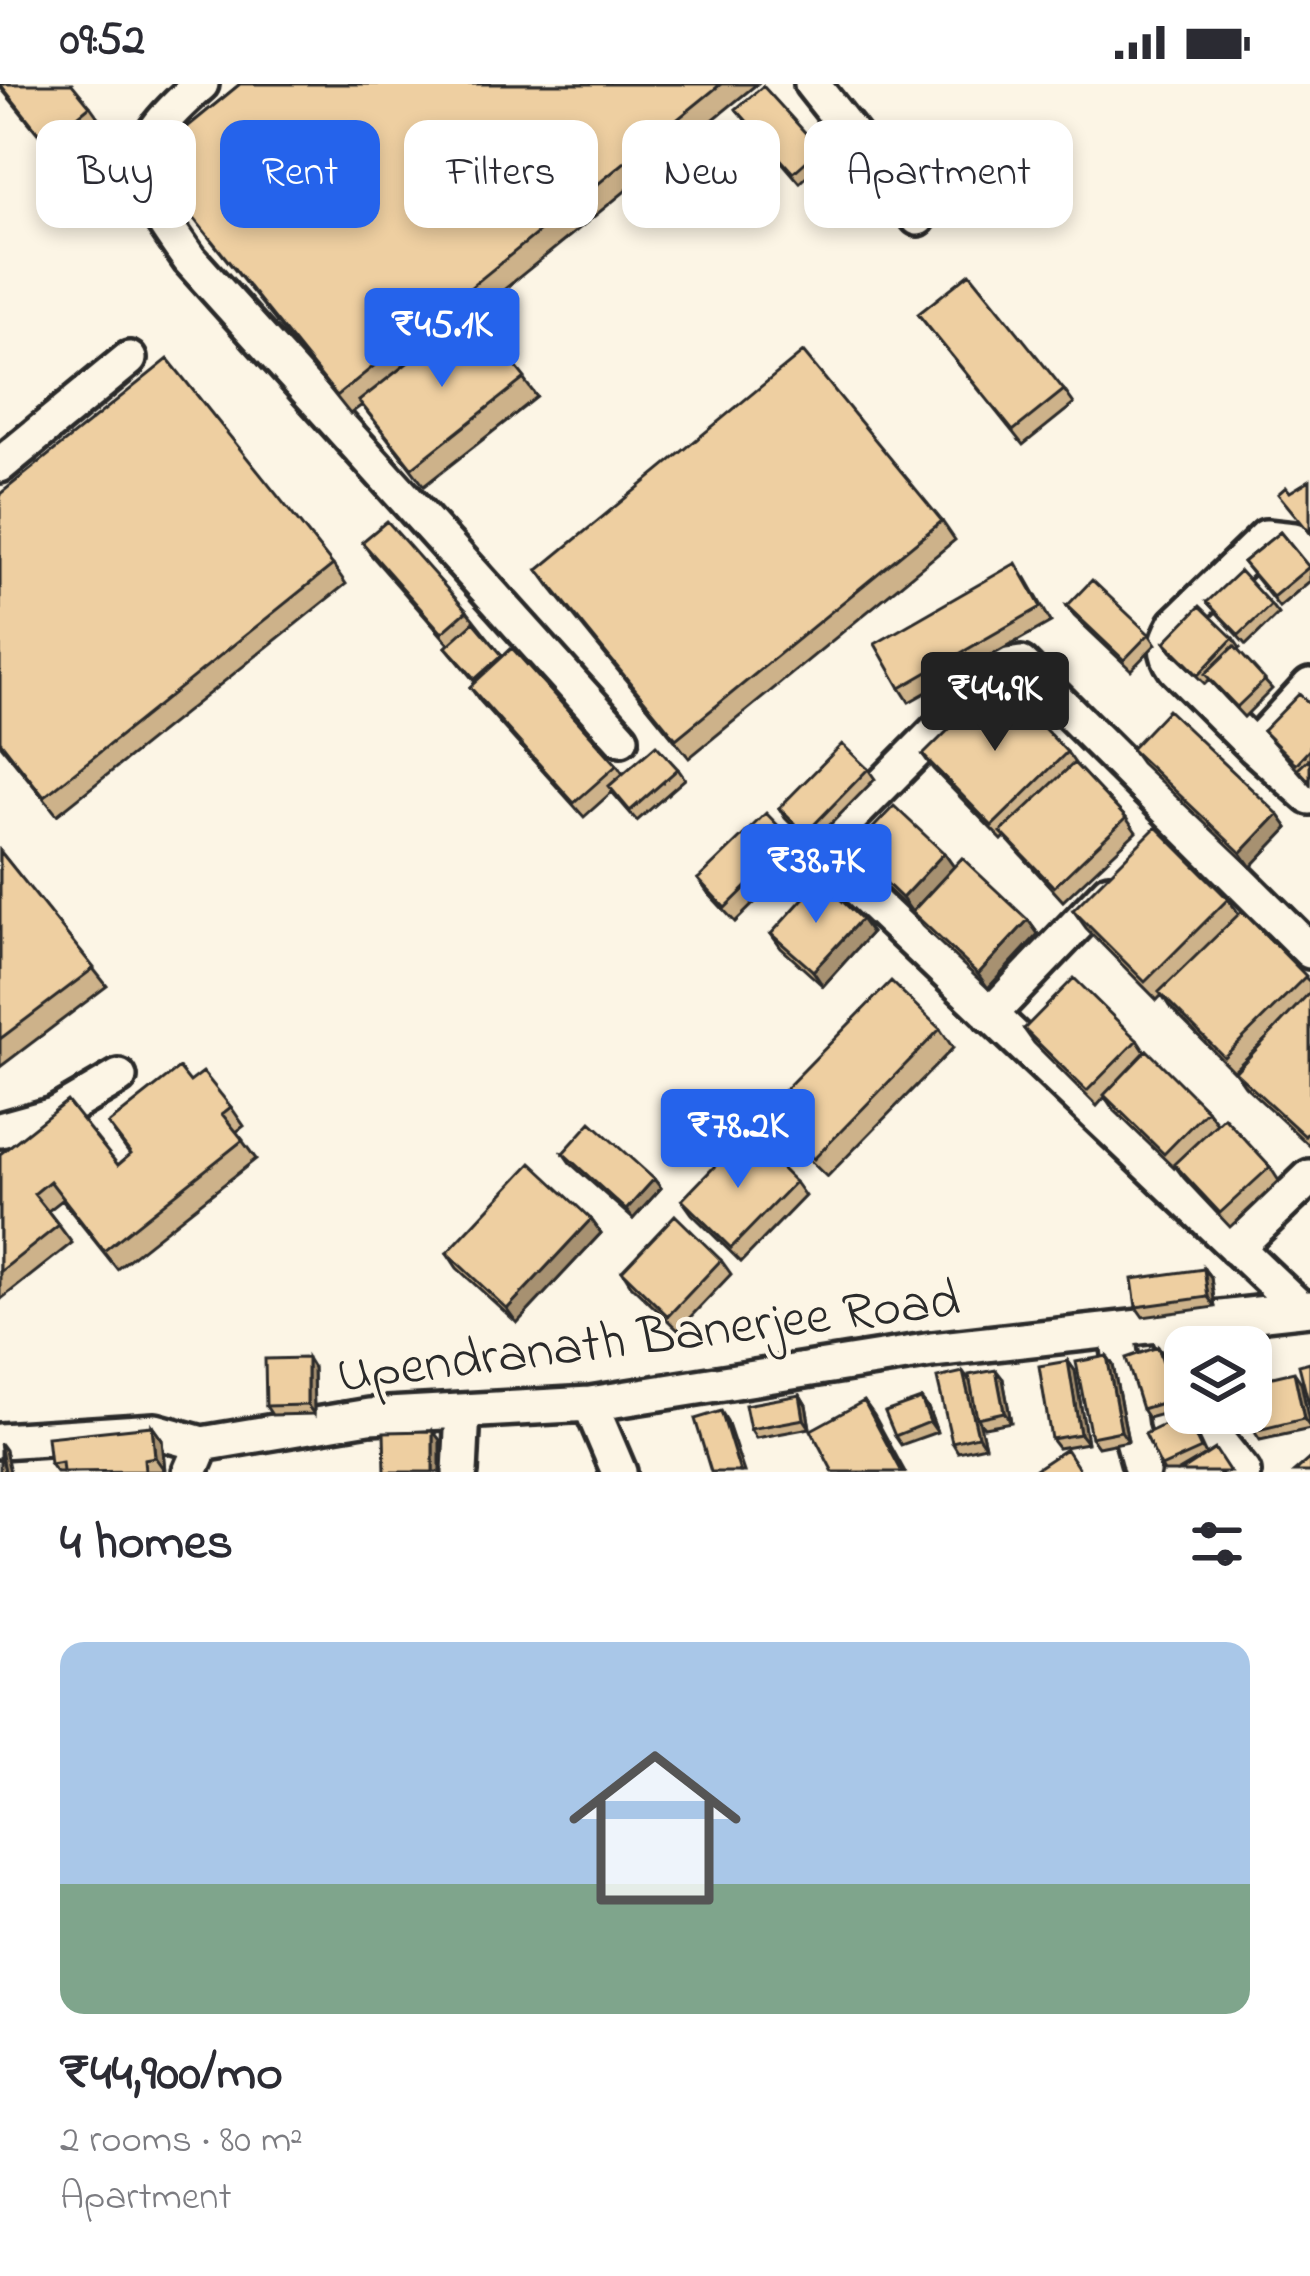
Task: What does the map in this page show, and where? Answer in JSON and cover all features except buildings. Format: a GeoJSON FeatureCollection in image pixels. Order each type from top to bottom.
{"type":"FeatureCollection","features":[{"type":"Feature","properties":{"kind":"street"},"geometry":{"type":"LineString","coordinates":[[201,84],[147,140],[139,165],[154,210],[190,260],[621,738]]}},
{"type":"Feature","properties":{"kind":"street"},"geometry":{"type":"LineString","coordinates":[[812,84],[841,120]]}},
{"type":"Feature","properties":{"kind":"street"},"geometry":{"type":"LineString","coordinates":[[0,465],[129,359]]}},
{"type":"Feature","properties":{"kind":"street"},"geometry":{"type":"LineString","coordinates":[[1310,554],[1294,539],[1266,537],[1175,624],[1166,655],[1254,747],[1310,797]]}},
{"type":"Feature","properties":{"kind":"street"},"geometry":{"type":"LineString","coordinates":[[1306,1308],[990,1016],[823,852],[825,843],[1000,668],[1012,663],[1030,670],[1169,827],[1310,951]]}},
{"type":"Feature","properties":{"kind":"street"},"geometry":{"type":"LineString","coordinates":[[1254,747],[1310,686]]}},
{"type":"Feature","properties":{"kind":"street"},"geometry":{"type":"LineString","coordinates":[[990,1016],[1130,868]]}},
{"type":"Feature","properties":{"kind":"street"},"geometry":{"type":"LineString","coordinates":[[0,1130],[54,1115],[119,1077]]}},
{"type":"Feature","properties":{"kind":"street"},"geometry":{"type":"LineString","coordinates":[[1236,1248],[1310,1178]]}},
{"type":"Feature","properties":{"kind":"street","name":"Upendranath Banerjee Road"},"geometry":{"type":"LineString","coordinates":[[1173,1326],[1306,1308]]}},
{"type":"Feature","properties":{"kind":"street","name":"Upendranath Banerjee Road"},"geometry":{"type":"LineString","coordinates":[[0,1441],[155,1431],[196,1458],[369,1416],[590,1404],[932,1350],[1164,1327]]}},
{"type":"Feature","properties":{"kind":"street"},"geometry":{"type":"LineString","coordinates":[[1117,1332],[1130,1429],[1142,1472]]}},
{"type":"Feature","properties":{"kind":"street"},"geometry":{"type":"LineString","coordinates":[[590,1404],[619,1472]]}},
{"type":"Feature","properties":{"kind":"street"},"geometry":{"type":"LineString","coordinates":[[460,1472],[463,1411]]}},
{"type":"Feature","properties":{"kind":"street"},"geometry":{"type":"LineString","coordinates":[[1216,1434],[1243,1472]]}}]}
